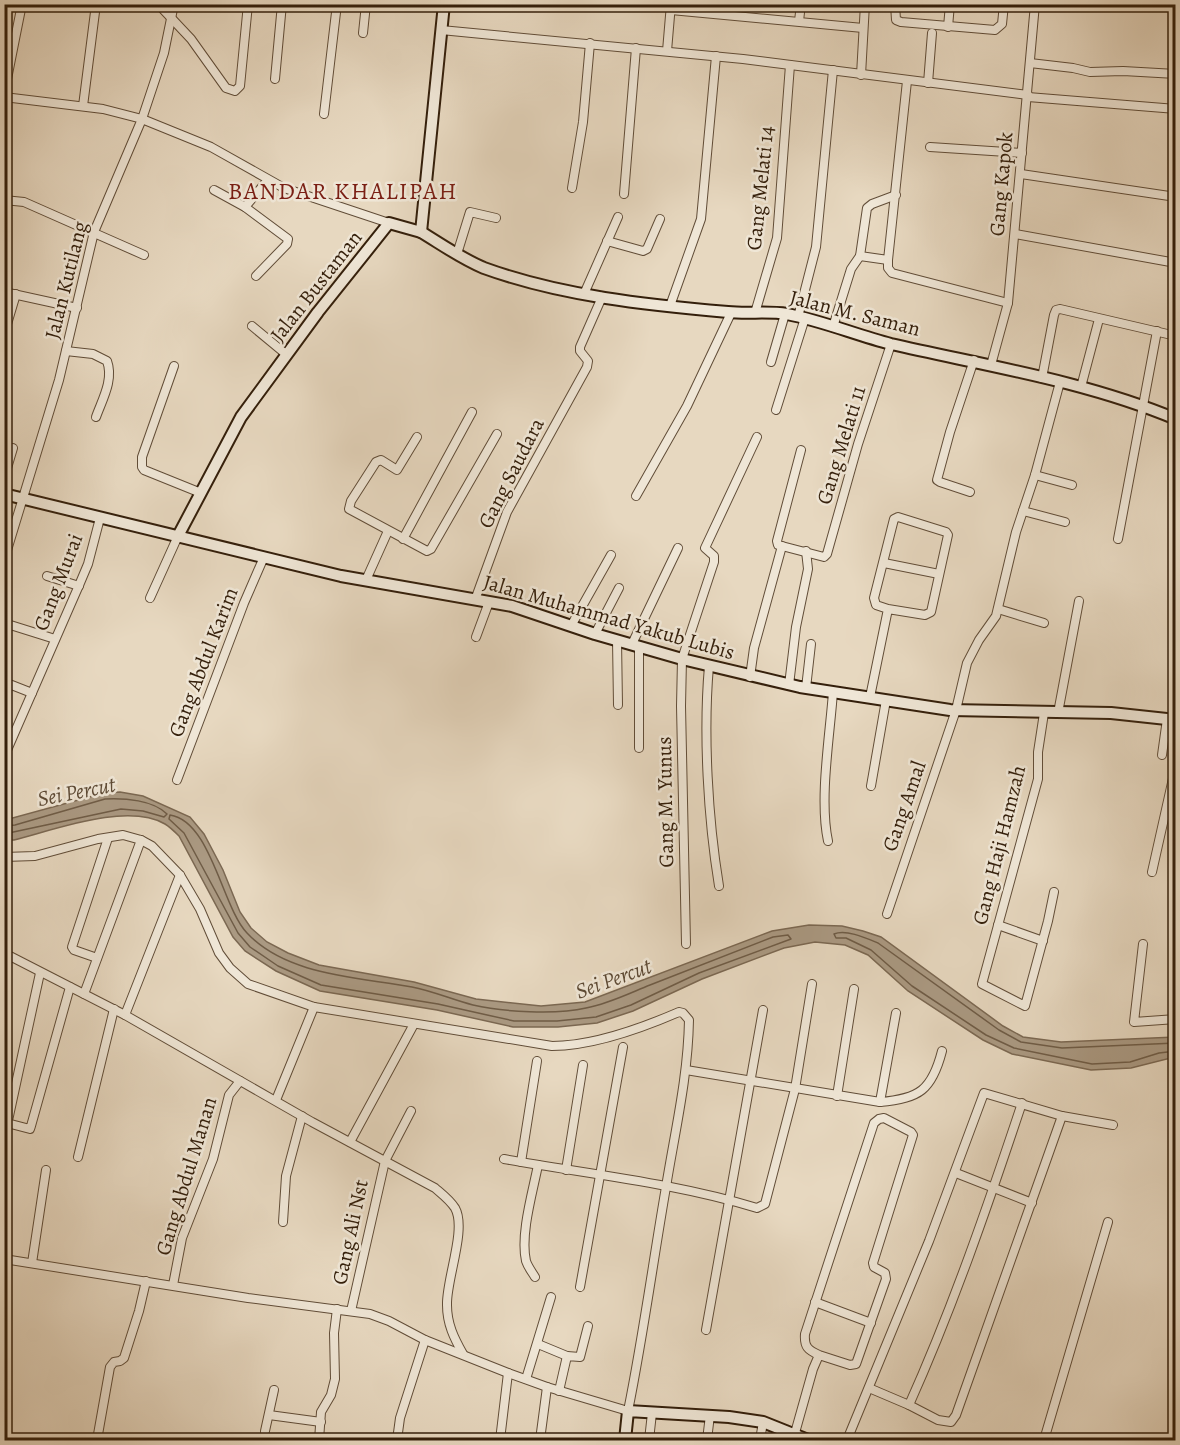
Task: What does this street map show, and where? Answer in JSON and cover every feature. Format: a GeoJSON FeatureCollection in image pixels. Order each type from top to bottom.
{"type":"FeatureCollection","features":[{"type":"Feature","properties":{"kind":"main road"},"geometry":{"type":"LineString","coordinates":[[421,232],[444,4]]}},
{"type":"Feature","properties":{"kind":"main road","name":"Jalan Bustaman"},"geometry":{"type":"LineString","coordinates":[[178,536],[241,417],[390,223],[421,232]]}},
{"type":"Feature","properties":{"kind":"main road","name":"Jalan M. Saman"},"geometry":{"type":"LineString","coordinates":[[421,232],[482,267],[517,278],[602,297],[730,313],[785,314],[802,317],[891,344],[974,360],[1081,387],[1176,419]]}},
{"type":"Feature","properties":{"kind":"main road","name":"Jalan Muhammad Yakub Lubis"},"geometry":{"type":"LineString","coordinates":[[4,494],[366,580],[512,606],[635,646],[806,688],[956,710],[1111,713],[1171,719]]}},
{"type":"Feature","properties":{"kind":"main road"},"geometry":{"type":"LineString","coordinates":[[625,1440],[628,1412],[710,1415],[763,1422],[794,1437],[808,1440]]}},
{"type":"Feature","properties":{"kind":"street"},"geometry":{"type":"LineString","coordinates":[[22,4],[4,95],[103,109],[142,119],[211,147],[236,160],[267,181],[298,194],[390,223]]}},
{"type":"Feature","properties":{"kind":"street"},"geometry":{"type":"LineString","coordinates":[[158,4],[191,39],[226,88],[235,91],[240,87],[248,4]]}},
{"type":"Feature","properties":{"kind":"street","name":"Jalan Kutilang"},"geometry":{"type":"LineString","coordinates":[[4,560],[24,499],[66,351],[94,232],[142,119],[164,53],[174,4]]}},
{"type":"Feature","properties":{"kind":"street"},"geometry":{"type":"LineString","coordinates":[[275,79],[282,4]]}},
{"type":"Feature","properties":{"kind":"street"},"geometry":{"type":"LineString","coordinates":[[324,114],[337,4]]}},
{"type":"Feature","properties":{"kind":"street"},"geometry":{"type":"LineString","coordinates":[[363,33],[366,4]]}},
{"type":"Feature","properties":{"kind":"street"},"geometry":{"type":"LineString","coordinates":[[800,21],[801,4]]}},
{"type":"Feature","properties":{"kind":"street"},"geometry":{"type":"LineString","coordinates":[[861,75],[865,4]]}},
{"type":"Feature","properties":{"kind":"street"},"geometry":{"type":"LineString","coordinates":[[895,4],[896,20],[902,22],[995,30],[1002,24],[1004,4]]}},
{"type":"Feature","properties":{"kind":"street"},"geometry":{"type":"LineString","coordinates":[[948,27],[950,4]]}},
{"type":"Feature","properties":{"kind":"street","name":"Gang Kapok"},"geometry":{"type":"LineString","coordinates":[[991,365],[1008,303],[1035,4]]}},
{"type":"Feature","properties":{"kind":"street"},"geometry":{"type":"LineString","coordinates":[[1159,4],[1176,7]]}},
{"type":"Feature","properties":{"kind":"street"},"geometry":{"type":"LineString","coordinates":[[667,51],[671,7],[863,28]]}},
{"type":"Feature","properties":{"kind":"street"},"geometry":{"type":"LineString","coordinates":[[83,106],[95,12]]}},
{"type":"Feature","properties":{"kind":"street"},"geometry":{"type":"LineString","coordinates":[[441,30],[716,56],[1028,96],[1176,109]]}},
{"type":"Feature","properties":{"kind":"street"},"geometry":{"type":"LineString","coordinates":[[927,83],[932,33]]}},
{"type":"Feature","properties":{"kind":"street"},"geometry":{"type":"LineString","coordinates":[[572,188],[583,122],[590,44]]}},
{"type":"Feature","properties":{"kind":"street"},"geometry":{"type":"LineString","coordinates":[[624,194],[636,48]]}},
{"type":"Feature","properties":{"kind":"street"},"geometry":{"type":"LineString","coordinates":[[669,306],[701,219],[716,56]]}},
{"type":"Feature","properties":{"kind":"street"},"geometry":{"type":"LineString","coordinates":[[1030,63],[1090,72],[1176,74]]}},
{"type":"Feature","properties":{"kind":"street","name":"Gang Melati 14"},"geometry":{"type":"LineString","coordinates":[[755,313],[777,238],[790,65]]}},
{"type":"Feature","properties":{"kind":"street"},"geometry":{"type":"LineString","coordinates":[[776,410],[802,317],[816,247],[833,70]]}},
{"type":"Feature","properties":{"kind":"street"},"geometry":{"type":"LineString","coordinates":[[907,81],[888,268],[892,273],[1008,303]]}},
{"type":"Feature","properties":{"kind":"street"},"geometry":{"type":"LineString","coordinates":[[930,147],[1022,153]]}},
{"type":"Feature","properties":{"kind":"street"},"geometry":{"type":"LineString","coordinates":[[1021,174],[1176,197]]}},
{"type":"Feature","properties":{"kind":"street"},"geometry":{"type":"LineString","coordinates":[[245,207],[267,181]]}},
{"type":"Feature","properties":{"kind":"street"},"geometry":{"type":"LineString","coordinates":[[214,190],[245,207],[288,239],[287,244],[256,276]]}},
{"type":"Feature","properties":{"kind":"street"},"geometry":{"type":"LineString","coordinates":[[833,327],[851,269],[860,256],[867,208],[896,195]]}},
{"type":"Feature","properties":{"kind":"street"},"geometry":{"type":"LineString","coordinates":[[4,200],[24,202],[144,255]]}},
{"type":"Feature","properties":{"kind":"street"},"geometry":{"type":"LineString","coordinates":[[457,254],[470,212],[496,218]]}},
{"type":"Feature","properties":{"kind":"street"},"geometry":{"type":"LineString","coordinates":[[584,294],[618,217]]}},
{"type":"Feature","properties":{"kind":"street"},"geometry":{"type":"LineString","coordinates":[[607,241],[643,251],[647,249],[660,219]]}},
{"type":"Feature","properties":{"kind":"street"},"geometry":{"type":"LineString","coordinates":[[1015,234],[1176,263]]}},
{"type":"Feature","properties":{"kind":"street"},"geometry":{"type":"LineString","coordinates":[[860,256],[888,260]]}},
{"type":"Feature","properties":{"kind":"street"},"geometry":{"type":"LineString","coordinates":[[4,292],[76,308]]}},
{"type":"Feature","properties":{"kind":"street"},"geometry":{"type":"LineString","coordinates":[[4,334],[16,294]]}},
{"type":"Feature","properties":{"kind":"street","name":"Gang Saudara"},"geometry":{"type":"LineString","coordinates":[[475,600],[507,512],[587,367],[588,361],[580,351],[580,347],[602,297]]}},
{"type":"Feature","properties":{"kind":"street"},"geometry":{"type":"LineString","coordinates":[[1042,378],[1056,310],[1060,309],[1176,336]]}},
{"type":"Feature","properties":{"kind":"street"},"geometry":{"type":"LineString","coordinates":[[636,496],[687,406],[730,313]]}},
{"type":"Feature","properties":{"kind":"street"},"geometry":{"type":"LineString","coordinates":[[771,363],[785,314]]}},
{"type":"Feature","properties":{"kind":"street"},"geometry":{"type":"LineString","coordinates":[[1081,387],[1100,319]]}},
{"type":"Feature","properties":{"kind":"street"},"geometry":{"type":"LineString","coordinates":[[252,326],[287,355]]}},
{"type":"Feature","properties":{"kind":"street"},"geometry":{"type":"LineString","coordinates":[[1118,539],[1157,331]]}},
{"type":"Feature","properties":{"kind":"street","name":"Gang Melati 11"},"geometry":{"type":"LineString","coordinates":[[806,551],[824,557],[827,554],[858,444],[891,344]]}},
{"type":"Feature","properties":{"kind":"street"},"geometry":{"type":"LineString","coordinates":[[66,351],[93,354],[108,361],[110,373],[108,384],[96,417]]}},
{"type":"Feature","properties":{"kind":"street"},"geometry":{"type":"LineString","coordinates":[[970,492],[937,480],[974,360]]}},
{"type":"Feature","properties":{"kind":"street"},"geometry":{"type":"LineString","coordinates":[[174,366],[142,457],[142,467],[144,470],[201,493]]}},
{"type":"Feature","properties":{"kind":"street","name":"Gang Amal"},"geometry":{"type":"LineString","coordinates":[[887,914],[956,710],[968,663],[979,640],[993,623],[998,609],[1016,532],[1035,475],[1060,382]]}},
{"type":"Feature","properties":{"kind":"street"},"geometry":{"type":"LineString","coordinates":[[403,539],[472,412]]}},
{"type":"Feature","properties":{"kind":"street"},"geometry":{"type":"LineString","coordinates":[[417,437],[397,470],[381,460],[376,462],[349,507],[350,511],[427,551],[431,549],[497,434]]}},
{"type":"Feature","properties":{"kind":"street","name":"Gang M. Yunus"},"geometry":{"type":"LineString","coordinates":[[686,944],[682,659],[714,562],[714,556],[705,550],[705,547],[757,437]]}},
{"type":"Feature","properties":{"kind":"street"},"geometry":{"type":"LineString","coordinates":[[4,478],[13,448]]}},
{"type":"Feature","properties":{"kind":"street"},"geometry":{"type":"LineString","coordinates":[[789,684],[796,627],[808,569],[806,551],[778,545],[777,537],[801,450]]}},
{"type":"Feature","properties":{"kind":"street"},"geometry":{"type":"LineString","coordinates":[[1035,475],[1072,485]]}},
{"type":"Feature","properties":{"kind":"street"},"geometry":{"type":"LineString","coordinates":[[1023,511],[1065,522]]}},
{"type":"Feature","properties":{"kind":"street"},"geometry":{"type":"LineString","coordinates":[[898,517],[946,532],[948,535],[929,614],[888,609],[876,605],[874,602],[884,563],[893,521],[898,517]]}},
{"type":"Feature","properties":{"kind":"street","name":"Gang Murai"},"geometry":{"type":"LineString","coordinates":[[4,757],[88,564],[100,518]]}},
{"type":"Feature","properties":{"kind":"street"},"geometry":{"type":"LineString","coordinates":[[366,580],[388,531]]}},
{"type":"Feature","properties":{"kind":"street"},"geometry":{"type":"LineString","coordinates":[[150,598],[178,536]]}},
{"type":"Feature","properties":{"kind":"street"},"geometry":{"type":"LineString","coordinates":[[750,676],[754,648],[782,546]]}},
{"type":"Feature","properties":{"kind":"street"},"geometry":{"type":"LineString","coordinates":[[639,748],[635,646],[678,548]]}},
{"type":"Feature","properties":{"kind":"street"},"geometry":{"type":"LineString","coordinates":[[571,626],[611,555]]}},
{"type":"Feature","properties":{"kind":"street","name":"Gang Abdul Karim"},"geometry":{"type":"LineString","coordinates":[[177,780],[244,603],[264,557]]}},
{"type":"Feature","properties":{"kind":"street"},"geometry":{"type":"LineString","coordinates":[[884,563],[939,574]]}},
{"type":"Feature","properties":{"kind":"street"},"geometry":{"type":"LineString","coordinates":[[47,576],[79,586]]}},
{"type":"Feature","properties":{"kind":"street"},"geometry":{"type":"LineString","coordinates":[[595,634],[619,588]]}},
{"type":"Feature","properties":{"kind":"street"},"geometry":{"type":"LineString","coordinates":[[1058,713],[1079,601]]}},
{"type":"Feature","properties":{"kind":"street"},"geometry":{"type":"LineString","coordinates":[[476,637],[489,602]]}},
{"type":"Feature","properties":{"kind":"street"},"geometry":{"type":"LineString","coordinates":[[870,697],[888,609]]}},
{"type":"Feature","properties":{"kind":"street"},"geometry":{"type":"LineString","coordinates":[[998,609],[1044,623]]}},
{"type":"Feature","properties":{"kind":"street"},"geometry":{"type":"LineString","coordinates":[[4,623],[56,639]]}},
{"type":"Feature","properties":{"kind":"street"},"geometry":{"type":"LineString","coordinates":[[617,640],[618,705]]}},
{"type":"Feature","properties":{"kind":"street"},"geometry":{"type":"LineString","coordinates":[[806,688],[811,644]]}},
{"type":"Feature","properties":{"kind":"street"},"geometry":{"type":"LineString","coordinates":[[709,666],[707,687],[708,781],[719,886]]}},
{"type":"Feature","properties":{"kind":"street"},"geometry":{"type":"LineString","coordinates":[[4,682],[32,693]]}},
{"type":"Feature","properties":{"kind":"street"},"geometry":{"type":"LineString","coordinates":[[828,841],[825,826],[825,795],[833,692]]}},
{"type":"Feature","properties":{"kind":"street"},"geometry":{"type":"LineString","coordinates":[[871,786],[886,700]]}},
{"type":"Feature","properties":{"kind":"street","name":"Gang Haji Hamzah"},"geometry":{"type":"LineString","coordinates":[[1043,941],[1025,1006],[982,984],[1038,779],[1038,752],[1044,712]]}},
{"type":"Feature","properties":{"kind":"street"},"geometry":{"type":"LineString","coordinates":[[1162,755],[1171,719]]}},
{"type":"Feature","properties":{"kind":"street"},"geometry":{"type":"LineString","coordinates":[[1152,872],[1176,765]]}},
{"type":"Feature","properties":{"kind":"street"},"geometry":{"type":"LineString","coordinates":[[4,857],[35,856],[123,835],[141,840],[152,846],[180,875],[200,909],[219,953],[230,968],[248,984],[314,1006],[538,1044],[575,1046],[653,1024],[679,1012],[689,1020],[686,1070],[642,1343],[628,1412],[508,1373],[424,1340],[380,1317],[4,1259]]}},
{"type":"Feature","properties":{"kind":"street"},"geometry":{"type":"LineString","coordinates":[[97,958],[74,950],[72,947],[108,838]]}},
{"type":"Feature","properties":{"kind":"street"},"geometry":{"type":"LineString","coordinates":[[84,994],[141,840]]}},
{"type":"Feature","properties":{"kind":"street"},"geometry":{"type":"LineString","coordinates":[[124,1015],[180,875]]}},
{"type":"Feature","properties":{"kind":"street"},"geometry":{"type":"LineString","coordinates":[[998,925],[1043,941],[1054,892]]}},
{"type":"Feature","properties":{"kind":"street"},"geometry":{"type":"LineString","coordinates":[[1143,944],[1134,1022],[1176,1019]]}},
{"type":"Feature","properties":{"kind":"street"},"geometry":{"type":"LineString","coordinates":[[4,953],[124,1015],[435,1188],[454,1206],[458,1215],[459,1223],[447,1303],[452,1333],[463,1354]]}},
{"type":"Feature","properties":{"kind":"street"},"geometry":{"type":"LineString","coordinates":[[4,1139],[40,973]]}},
{"type":"Feature","properties":{"kind":"street"},"geometry":{"type":"LineString","coordinates":[[504,1159],[666,1186],[729,1199],[757,1208],[765,1204],[795,1089],[812,984]]}},
{"type":"Feature","properties":{"kind":"street"},"geometry":{"type":"LineString","coordinates":[[7,1123],[26,1129],[32,1126],[70,987]]}},
{"type":"Feature","properties":{"kind":"street"},"geometry":{"type":"LineString","coordinates":[[837,1096],[854,989]]}},
{"type":"Feature","properties":{"kind":"street"},"geometry":{"type":"LineString","coordinates":[[276,1100],[314,1006]]}},
{"type":"Feature","properties":{"kind":"street"},"geometry":{"type":"LineString","coordinates":[[78,1157],[114,1010]]}},
{"type":"Feature","properties":{"kind":"street"},"geometry":{"type":"LineString","coordinates":[[706,1330],[763,1010]]}},
{"type":"Feature","properties":{"kind":"street"},"geometry":{"type":"LineString","coordinates":[[879,1102],[896,1013]]}},
{"type":"Feature","properties":{"kind":"street"},"geometry":{"type":"LineString","coordinates":[[350,1142],[414,1024]]}},
{"type":"Feature","properties":{"kind":"street"},"geometry":{"type":"LineString","coordinates":[[580,1287],[623,1047]]}},
{"type":"Feature","properties":{"kind":"street"},"geometry":{"type":"LineString","coordinates":[[686,1070],[879,1102],[909,1098],[928,1086],[937,1071],[942,1051]]}},
{"type":"Feature","properties":{"kind":"street"},"geometry":{"type":"LineString","coordinates":[[521,1162],[537,1061]]}},
{"type":"Feature","properties":{"kind":"street"},"geometry":{"type":"LineString","coordinates":[[566,1170],[583,1065]]}},
{"type":"Feature","properties":{"kind":"street","name":"Gang Abdul Manan"},"geometry":{"type":"LineString","coordinates":[[173,1285],[182,1238],[213,1159],[229,1095],[240,1081]]}},
{"type":"Feature","properties":{"kind":"street"},"geometry":{"type":"LineString","coordinates":[[847,1440],[956,1173],[984,1093],[1062,1116],[1113,1125]]}},
{"type":"Feature","properties":{"kind":"street"},"geometry":{"type":"LineString","coordinates":[[909,1405],[927,1365],[1022,1103]]}},
{"type":"Feature","properties":{"kind":"street","name":"Gang Ali Nst"},"geometry":{"type":"LineString","coordinates":[[351,1311],[385,1161],[411,1111]]}},
{"type":"Feature","properties":{"kind":"street"},"geometry":{"type":"LineString","coordinates":[[284,1222],[286,1176],[302,1116]]}},
{"type":"Feature","properties":{"kind":"street"},"geometry":{"type":"LineString","coordinates":[[869,1388],[938,1420],[951,1422],[954,1420],[1062,1116]]}},
{"type":"Feature","properties":{"kind":"street"},"geometry":{"type":"LineString","coordinates":[[884,1118],[911,1132],[913,1139],[873,1263],[874,1267],[885,1272],[887,1276],[871,1323],[856,1364],[850,1365],[808,1351],[804,1341],[874,1123],[884,1118]]}},
{"type":"Feature","properties":{"kind":"street"},"geometry":{"type":"LineString","coordinates":[[535,1277],[526,1261],[525,1249],[528,1211],[538,1165]]}},
{"type":"Feature","properties":{"kind":"street"},"geometry":{"type":"LineString","coordinates":[[32,1263],[46,1170]]}},
{"type":"Feature","properties":{"kind":"street"},"geometry":{"type":"LineString","coordinates":[[956,1173],[1032,1203]]}},
{"type":"Feature","properties":{"kind":"street"},"geometry":{"type":"LineString","coordinates":[[1044,1440],[1108,1222]]}},
{"type":"Feature","properties":{"kind":"street"},"geometry":{"type":"LineString","coordinates":[[97,1440],[110,1367],[114,1362],[124,1358],[146,1281]]}},
{"type":"Feature","properties":{"kind":"street"},"geometry":{"type":"LineString","coordinates":[[526,1379],[551,1297]]}},
{"type":"Feature","properties":{"kind":"street"},"geometry":{"type":"LineString","coordinates":[[815,1302],[871,1323]]}},
{"type":"Feature","properties":{"kind":"street"},"geometry":{"type":"LineString","coordinates":[[319,1440],[321,1412],[331,1395],[335,1378],[334,1333],[337,1309]]}},
{"type":"Feature","properties":{"kind":"street"},"geometry":{"type":"LineString","coordinates":[[538,1344],[567,1356],[580,1357],[588,1326]]}},
{"type":"Feature","properties":{"kind":"street"},"geometry":{"type":"LineString","coordinates":[[397,1440],[404,1402],[424,1340]]}},
{"type":"Feature","properties":{"kind":"street"},"geometry":{"type":"LineString","coordinates":[[794,1437],[819,1355]]}},
{"type":"Feature","properties":{"kind":"street"},"geometry":{"type":"LineString","coordinates":[[559,1390],[567,1356]]}},
{"type":"Feature","properties":{"kind":"street"},"geometry":{"type":"LineString","coordinates":[[500,1440],[508,1373]]}},
{"type":"Feature","properties":{"kind":"street"},"geometry":{"type":"LineString","coordinates":[[540,1440],[547,1387]]}},
{"type":"Feature","properties":{"kind":"street"},"geometry":{"type":"LineString","coordinates":[[265,1431],[274,1390]]}},
{"type":"Feature","properties":{"kind":"street"},"geometry":{"type":"LineString","coordinates":[[649,1440],[652,1413]]}},
{"type":"Feature","properties":{"kind":"street"},"geometry":{"type":"LineString","coordinates":[[269,1415],[321,1422]]}},
{"type":"Feature","properties":{"kind":"street"},"geometry":{"type":"LineString","coordinates":[[707,1440],[710,1415]]}},
{"type":"Feature","properties":{"kind":"street"},"geometry":{"type":"LineString","coordinates":[[760,1440],[763,1422]]}},
{"type":"Feature","properties":{"kind":"water","name":"Sei Percut"},"geometry":{"type":"Polygon","coordinates":[[[120,792],[143,796],[190,817],[204,834],[223,870],[240,912],[251,928],[267,942],[319,965],[414,982],[476,999],[541,1006],[585,1002],[772,931],[809,925],[842,926],[881,937],[1003,1026],[1023,1037],[1061,1042],[1175,1037],[1175,1057],[1131,1068],[1091,1070],[1012,1054],[983,1040],[908,991],[868,955],[845,945],[815,942],[784,948],[702,979],[633,1011],[597,1023],[558,1027],[513,1027],[437,1010],[320,991],[276,971],[245,951],[233,937],[179,836],[165,824],[149,818],[111,817],[90,820],[14,840],[5,840],[5,820],[104,793],[120,792]]]}},
{"type":"Feature","properties":{"kind":"district","name":"BANDAR KHALIPAH"},"geometry":{"type":"Point","coordinates":[343,191]}}]}
